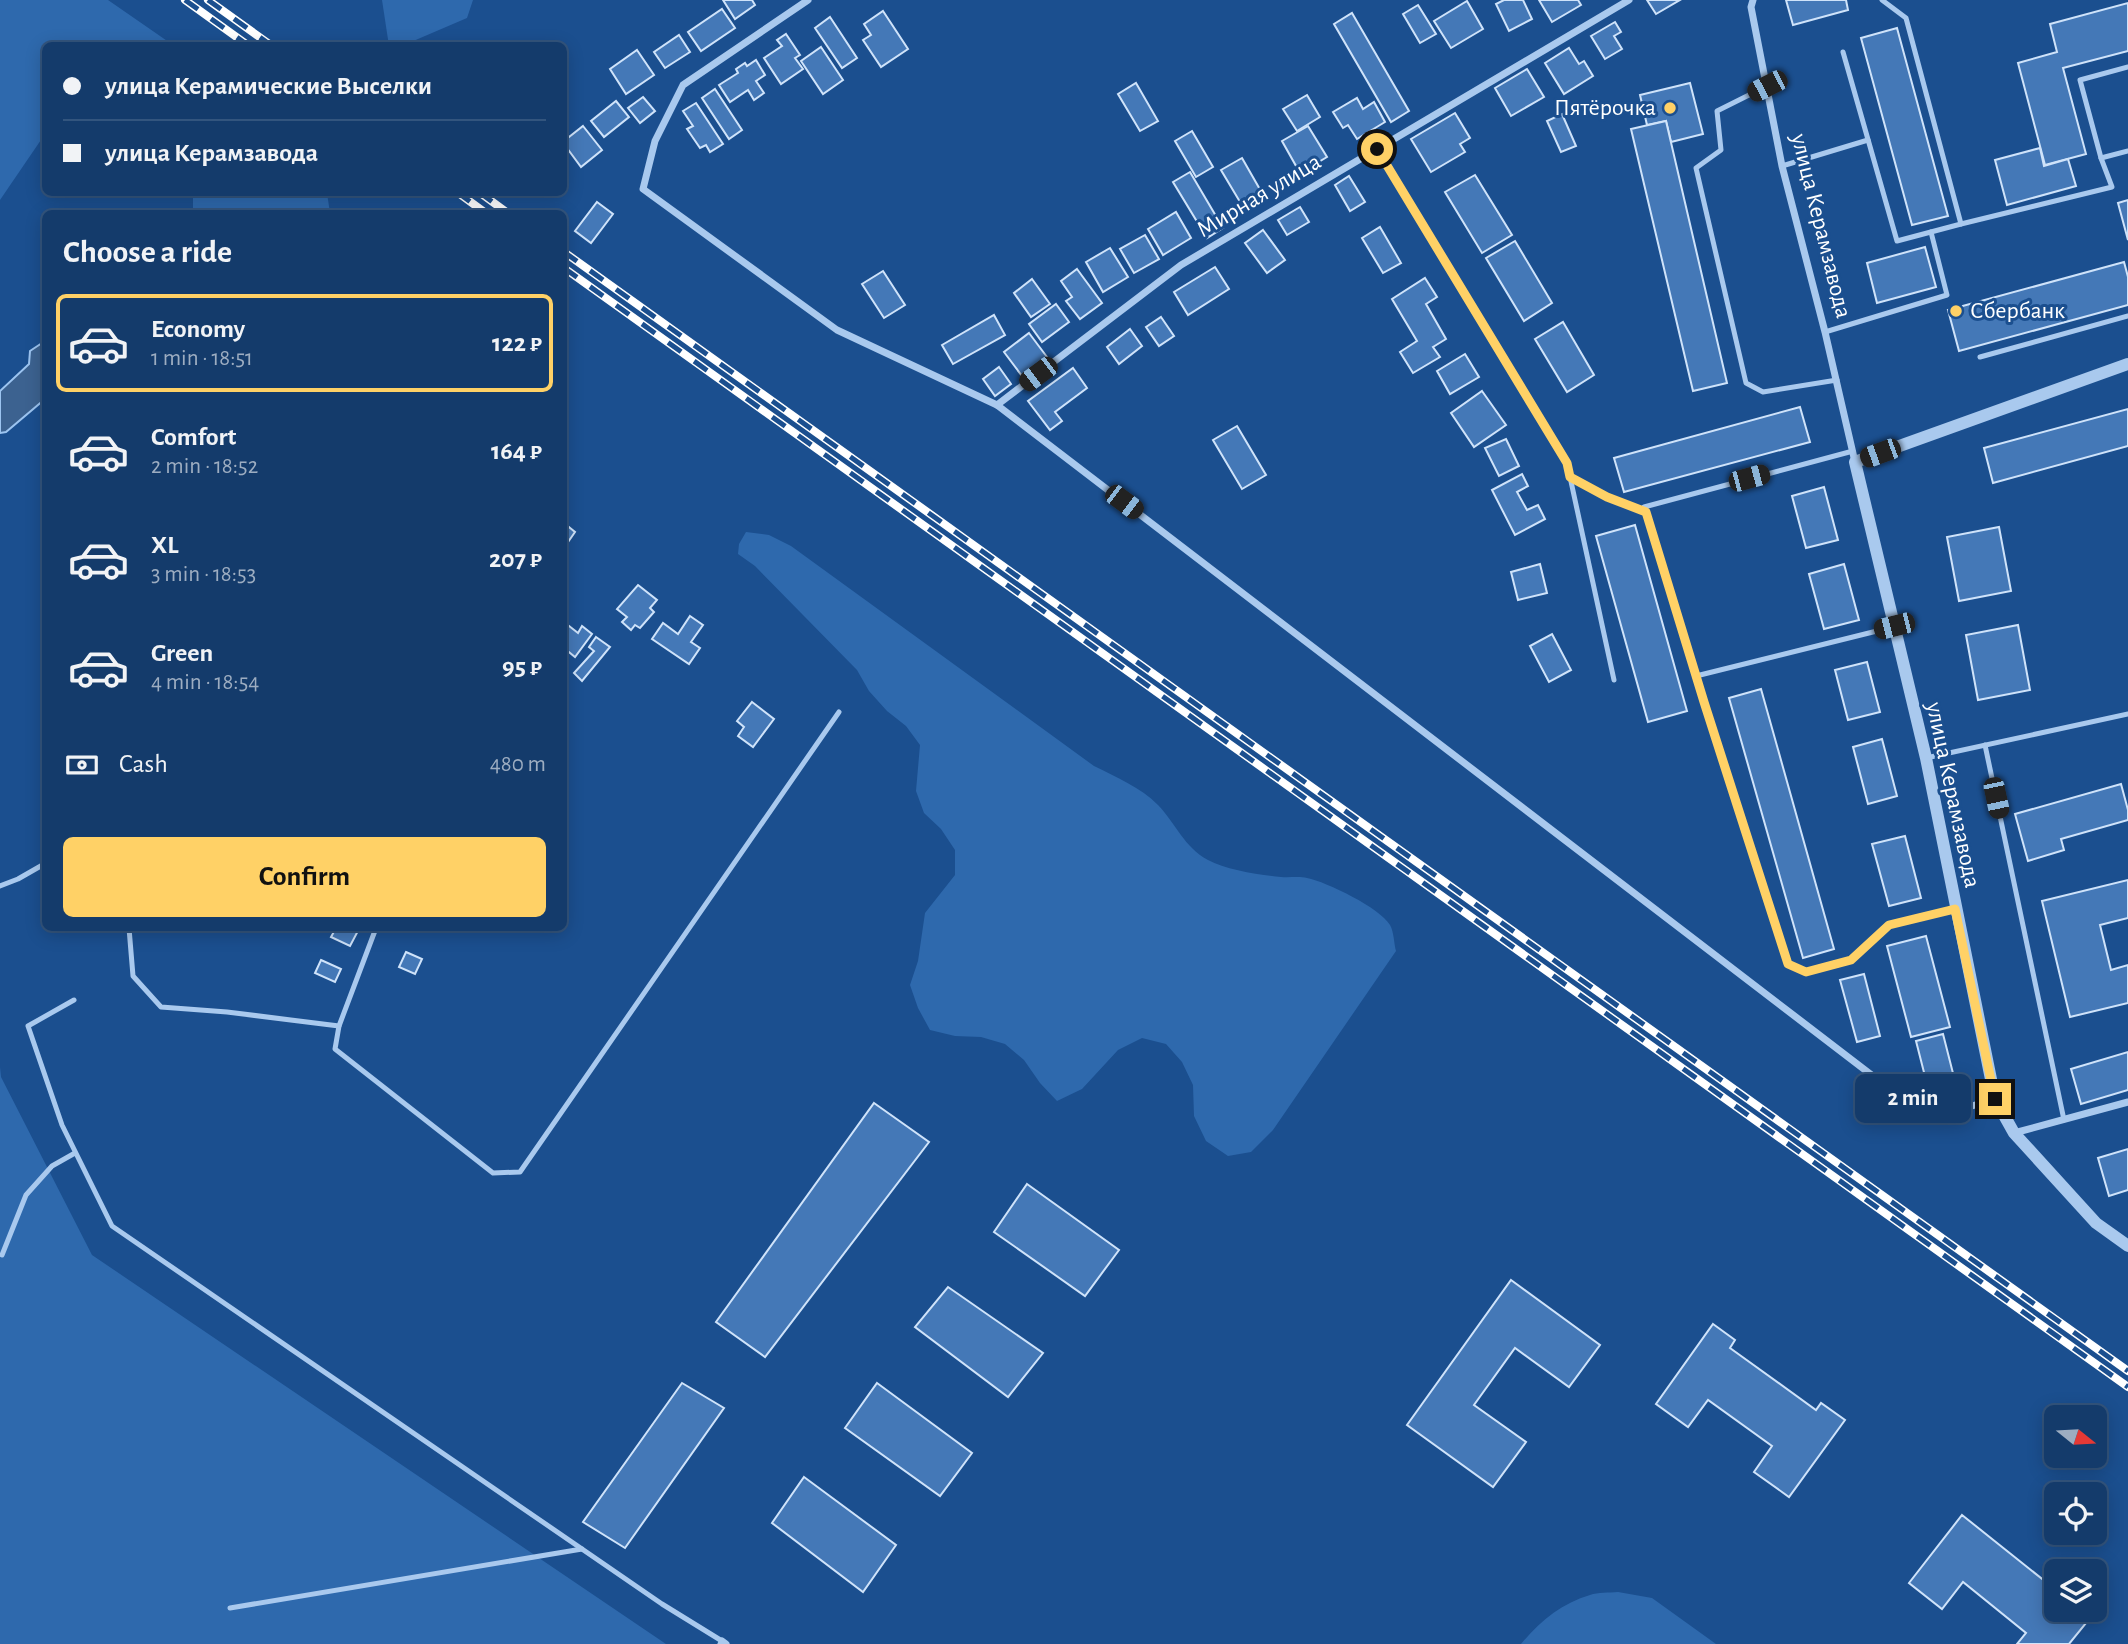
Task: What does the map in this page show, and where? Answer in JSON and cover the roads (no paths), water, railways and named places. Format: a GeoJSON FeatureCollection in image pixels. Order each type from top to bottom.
{"type":"FeatureCollection","features":[{"type":"Feature","properties":{"kind":"street"},"geometry":{"type":"LineString","coordinates":[[808,0],[683,85],[655,141],[643,189],[837,330],[997,405],[1929,1119],[1995,1099]]}},
{"type":"Feature","properties":{"kind":"street","name":"Мирная улица"},"geometry":{"type":"LineString","coordinates":[[997,405],[1181,265],[1629,0]]}},
{"type":"Feature","properties":{"kind":"street","name":"улица Керамзавода"},"geometry":{"type":"LineString","coordinates":[[1753,0],[1751,7],[1782,166],[1837,380],[1926,758],[1995,1099],[2014,1133],[2096,1223],[2128,1246]]}},
{"type":"Feature","properties":{"kind":"street"},"geometry":{"type":"LineString","coordinates":[[1854,456],[2128,364]]}},
{"type":"Feature","properties":{"kind":"street"},"geometry":{"type":"LineString","coordinates":[[2014,1133],[2128,1102]]}},
{"type":"Feature","properties":{"kind":"lane"},"geometry":{"type":"LineString","coordinates":[[1882,0],[1906,18],[1961,224]]}},
{"type":"Feature","properties":{"kind":"lane"},"geometry":{"type":"LineString","coordinates":[[1843,52],[1897,241],[2112,187],[2101,158],[2080,80],[2128,67]]}},
{"type":"Feature","properties":{"kind":"lane"},"geometry":{"type":"LineString","coordinates":[[1767,86],[1717,111],[1721,150],[1696,168],[1746,383],[1763,392],[1837,380]]}},
{"type":"Feature","properties":{"kind":"lane"},"geometry":{"type":"LineString","coordinates":[[1782,166],[1868,140]]}},
{"type":"Feature","properties":{"kind":"lane"},"geometry":{"type":"LineString","coordinates":[[1377,149],[1567,463],[1614,680]]}},
{"type":"Feature","properties":{"kind":"lane"},"geometry":{"type":"LineString","coordinates":[[2101,158],[2128,151]]}},
{"type":"Feature","properties":{"kind":"lane"},"geometry":{"type":"LineString","coordinates":[[1825,332],[1947,295],[1931,232]]}},
{"type":"Feature","properties":{"kind":"lane"},"geometry":{"type":"LineString","coordinates":[[1980,357],[2128,316]]}},
{"type":"Feature","properties":{"kind":"lane"},"geometry":{"type":"LineString","coordinates":[[1854,456],[1644,507],[1788,964],[1806,972],[1851,960],[1889,925],[1955,909]]}},
{"type":"Feature","properties":{"kind":"lane"},"geometry":{"type":"LineString","coordinates":[[1570,477],[1607,497],[1646,512]]}},
{"type":"Feature","properties":{"kind":"lane"},"geometry":{"type":"LineString","coordinates":[[1696,676],[1894,626]]}},
{"type":"Feature","properties":{"kind":"lane"},"geometry":{"type":"LineString","coordinates":[[375,931],[339,1026],[335,1049],[493,1173],[520,1172],[839,712]]}},
{"type":"Feature","properties":{"kind":"lane"},"geometry":{"type":"LineString","coordinates":[[1926,758],[2128,714]]}},
{"type":"Feature","properties":{"kind":"lane"},"geometry":{"type":"LineString","coordinates":[[1985,745],[2064,1120]]}},
{"type":"Feature","properties":{"kind":"lane"},"geometry":{"type":"LineString","coordinates":[[0,886],[42,865]]}},
{"type":"Feature","properties":{"kind":"lane"},"geometry":{"type":"LineString","coordinates":[[129,931],[133,976],[161,1007],[339,1026]]}},
{"type":"Feature","properties":{"kind":"lane"},"geometry":{"type":"LineString","coordinates":[[74,1000],[28,1026],[61,1125],[112,1226],[722,1643]]}},
{"type":"Feature","properties":{"kind":"lane"},"geometry":{"type":"LineString","coordinates":[[1,1257],[26,1195],[52,1166],[75,1153]]}},
{"type":"Feature","properties":{"kind":"lane"},"geometry":{"type":"LineString","coordinates":[[0,1246],[1,1257]]}},
{"type":"Feature","properties":{"kind":"lane"},"geometry":{"type":"LineString","coordinates":[[230,1608],[582,1549]]}},
{"type":"Feature","properties":{"kind":"railway"},"geometry":{"type":"LineString","coordinates":[[185,0],[243,42]]}},
{"type":"Feature","properties":{"kind":"railway"},"geometry":{"type":"LineString","coordinates":[[208,0],[266,42]]}},
{"type":"Feature","properties":{"kind":"railway"},"geometry":{"type":"LineString","coordinates":[[462,196],[482,210]]}},
{"type":"Feature","properties":{"kind":"railway"},"geometry":{"type":"LineString","coordinates":[[484,196],[504,210]]}},
{"type":"Feature","properties":{"kind":"railway"},"geometry":{"type":"LineString","coordinates":[[567,254],[2128,1371]]}},
{"type":"Feature","properties":{"kind":"railway"},"geometry":{"type":"LineString","coordinates":[[567,270],[2128,1387]]}},
{"type":"Feature","properties":{"kind":"place","name":"Пятёрочка"},"geometry":{"type":"Point","coordinates":[1670,108]}},
{"type":"Feature","properties":{"kind":"place","name":"Сбербанк"},"geometry":{"type":"Point","coordinates":[1956,311]}}]}
